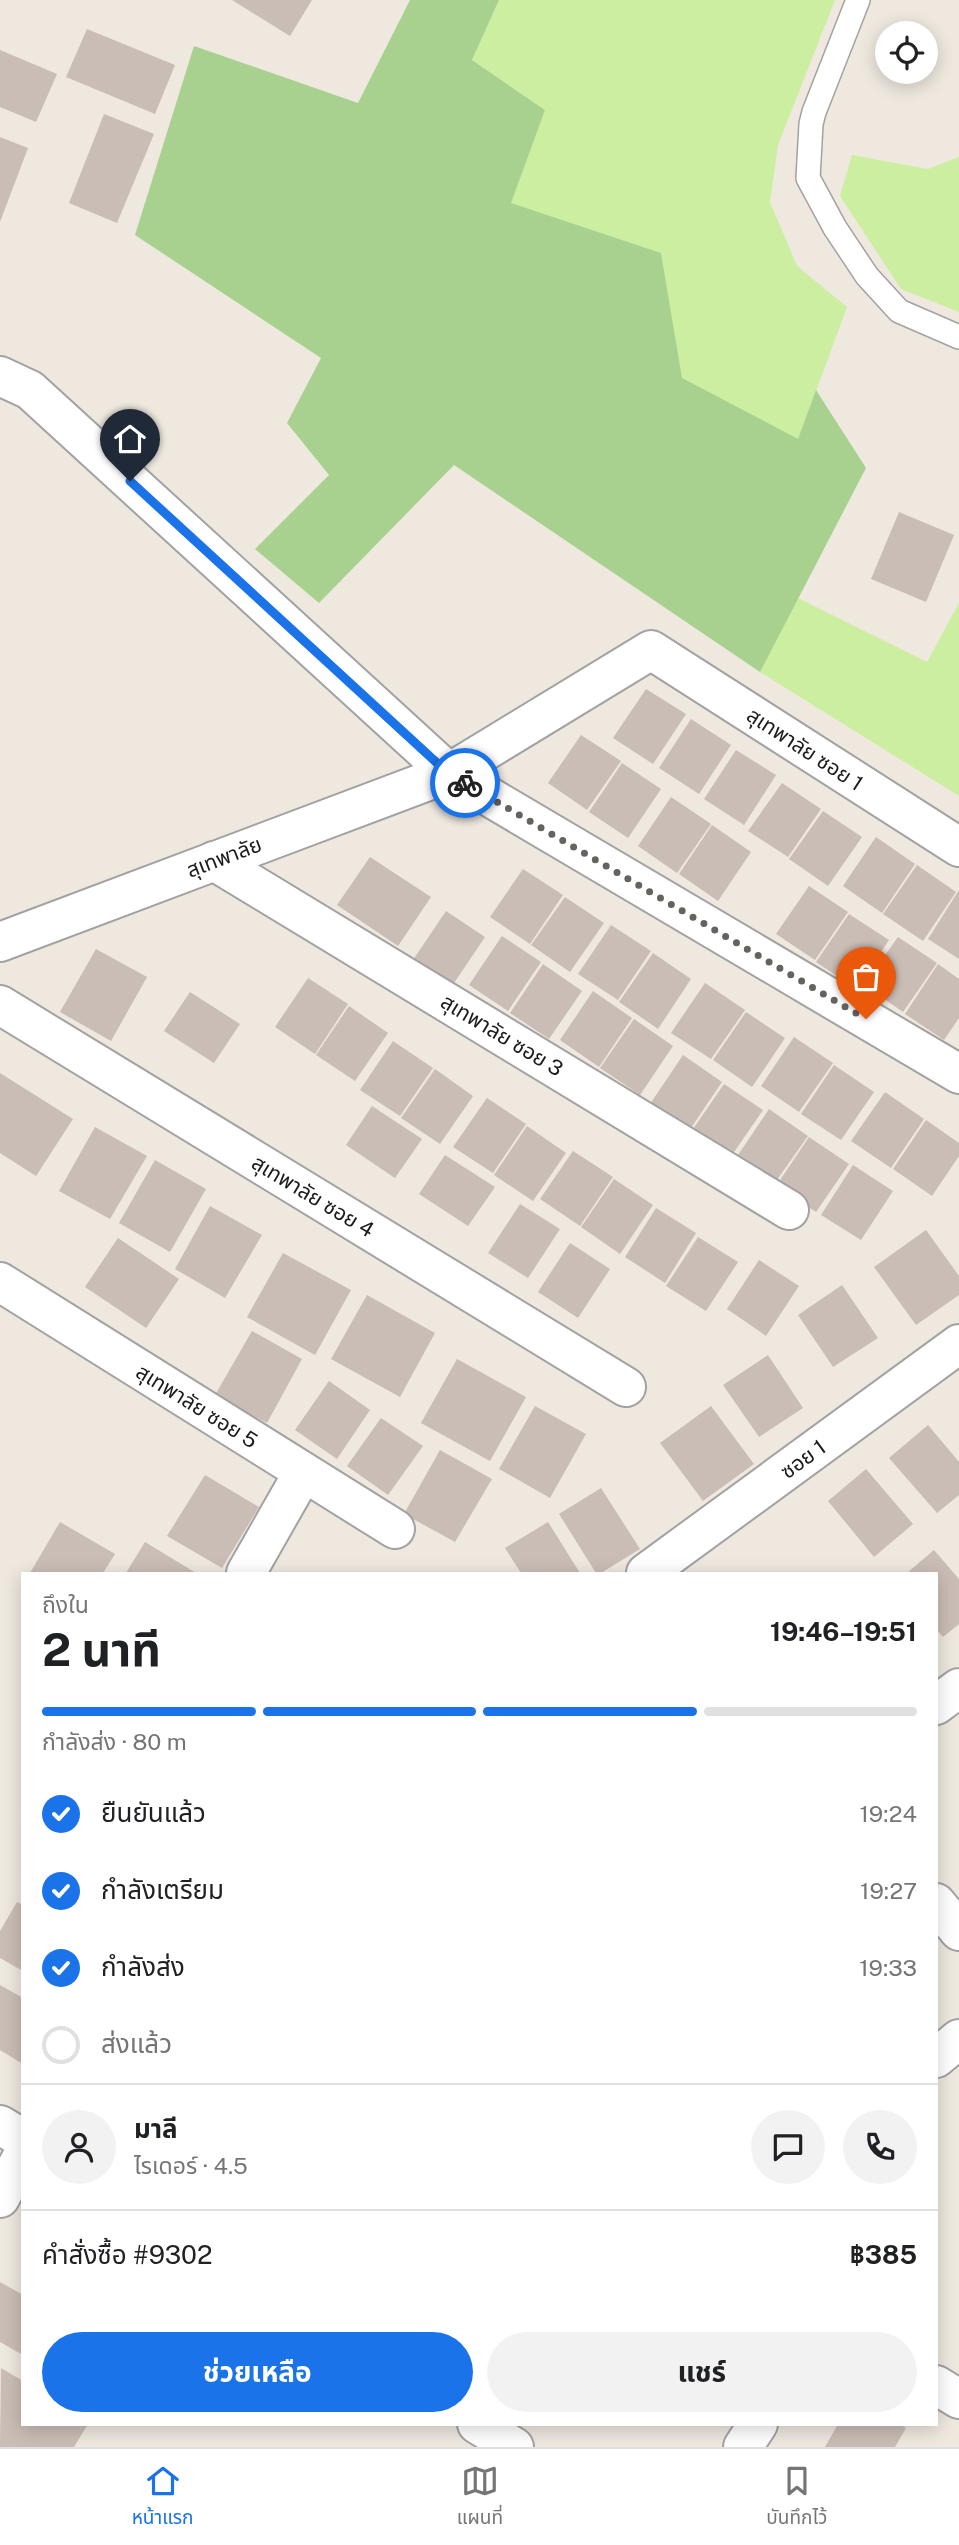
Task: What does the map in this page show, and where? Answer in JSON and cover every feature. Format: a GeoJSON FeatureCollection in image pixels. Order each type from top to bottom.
{"type":"FeatureCollection","features":[{"type":"Feature","properties":{"kind":"street"},"geometry":{"type":"LineString","coordinates":[[0,376],[30,390],[449,774],[959,1074]]}},
{"type":"Feature","properties":{"kind":"street","name":"สุเทพาลัย"},"geometry":{"type":"LineString","coordinates":[[0,942],[449,774],[651,650]]}},
{"type":"Feature","properties":{"kind":"street","name":"สุเทพาลัย ซอย 1"},"geometry":{"type":"LineString","coordinates":[[651,650],[959,847]]}},
{"type":"Feature","properties":{"kind":"street","name":"สุเทพาลัย ซอย 3"},"geometry":{"type":"LineString","coordinates":[[214,861],[789,1210]]}},
{"type":"Feature","properties":{"kind":"street","name":"สุเทพาลัย ซอย 4"},"geometry":{"type":"LineString","coordinates":[[0,1004],[626,1387]]}},
{"type":"Feature","properties":{"kind":"street","name":"สุเทพาลัย ซอย 5"},"geometry":{"type":"LineString","coordinates":[[0,1282],[395,1529]]}},
{"type":"Feature","properties":{"kind":"street","name":"ซอย 1"},"geometry":{"type":"LineString","coordinates":[[658,1570],[959,1345]]}},
{"type":"Feature","properties":{"kind":"street"},"geometry":{"type":"LineString","coordinates":[[247,1572],[303,1473]]}},
{"type":"Feature","properties":{"kind":"street"},"geometry":{"type":"LineString","coordinates":[[938,1704],[959,1688]]}},
{"type":"Feature","properties":{"kind":"street"},"geometry":{"type":"LineString","coordinates":[[938,1905],[959,1931]]}},
{"type":"Feature","properties":{"kind":"street"},"geometry":{"type":"LineString","coordinates":[[938,2056],[959,2039]]}},
{"type":"Feature","properties":{"kind":"street"},"geometry":{"type":"LineString","coordinates":[[0,2125],[21,2138]]}},
{"type":"Feature","properties":{"kind":"street"},"geometry":{"type":"LineString","coordinates":[[0,2198],[21,2159]]}},
{"type":"Feature","properties":{"kind":"street"},"geometry":{"type":"LineString","coordinates":[[938,2386],[959,2399]]}},
{"type":"Feature","properties":{"kind":"street"},"geometry":{"type":"LineString","coordinates":[[480,2426],[514,2447]]}},
{"type":"Feature","properties":{"kind":"street"},"geometry":{"type":"LineString","coordinates":[[743,2447],[757,2426]]}},
{"type":"Feature","properties":{"kind":"lane"},"geometry":{"type":"LineString","coordinates":[[858,0],[814,112],[808,178],[835,228],[867,276],[900,311],[959,337]]}},
{"type":"Feature","properties":{"kind":"green space"},"geometry":{"type":"Polygon","coordinates":[[[410,0],[499,0],[472,60],[545,110],[511,203],[661,253],[682,378],[798,439],[816,390],[866,468],[760,672],[454,465],[319,603],[255,549],[329,475],[287,423],[321,358],[135,235],[194,46],[358,103],[410,0]]]}},
{"type":"Feature","properties":{"kind":"green space"},"geometry":{"type":"Polygon","coordinates":[[[499,0],[835,0],[778,145],[770,202],[797,266],[847,307],[798,440],[681,378],[661,253],[510,203],[545,110],[472,60],[499,0]]]}},
{"type":"Feature","properties":{"kind":"green space"},"geometry":{"type":"Polygon","coordinates":[[[852,155],[928,169],[959,157],[959,312],[901,289],[840,196],[852,155]]]}},
{"type":"Feature","properties":{"kind":"green space"},"geometry":{"type":"Polygon","coordinates":[[[798,598],[927,662],[959,603],[959,796],[760,672],[798,598]]]}},
{"type":"Feature","properties":{"kind":"building"},"geometry":{"type":"Polygon","coordinates":[[[232,0],[312,0],[290,36],[232,0]]]}},
{"type":"Feature","properties":{"kind":"building"},"geometry":{"type":"Polygon","coordinates":[[[87,29],[175,65],[155,114],[66,77],[87,29]]]}},
{"type":"Feature","properties":{"kind":"building"},"geometry":{"type":"Polygon","coordinates":[[[0,50],[57,74],[36,122],[0,107],[0,50]]]}},
{"type":"Feature","properties":{"kind":"building"},"geometry":{"type":"Polygon","coordinates":[[[104,114],[154,134],[117,223],[69,203],[104,114]]]}},
{"type":"Feature","properties":{"kind":"building"},"geometry":{"type":"Polygon","coordinates":[[[0,137],[28,148],[0,222],[0,137]]]}},
{"type":"Feature","properties":{"kind":"building"},"geometry":{"type":"Polygon","coordinates":[[[899,512],[954,535],[926,602],[871,579],[899,512]]]}},
{"type":"Feature","properties":{"kind":"building"},"geometry":{"type":"Polygon","coordinates":[[[646,689],[686,714],[653,764],[613,738],[646,689]]]}},
{"type":"Feature","properties":{"kind":"building"},"geometry":{"type":"Polygon","coordinates":[[[691,719],[731,745],[699,794],[659,768],[691,719]]]}},
{"type":"Feature","properties":{"kind":"building"},"geometry":{"type":"Polygon","coordinates":[[[581,735],[621,761],[587,810],[548,783],[581,735]]]}},
{"type":"Feature","properties":{"kind":"building"},"geometry":{"type":"Polygon","coordinates":[[[736,750],[776,775],[744,825],[704,799],[736,750]]]}},
{"type":"Feature","properties":{"kind":"building"},"geometry":{"type":"Polygon","coordinates":[[[622,763],[661,789],[628,838],[589,812],[622,763]]]}},
{"type":"Feature","properties":{"kind":"building"},"geometry":{"type":"Polygon","coordinates":[[[782,783],[821,809],[788,857],[748,831],[782,783]]]}},
{"type":"Feature","properties":{"kind":"building"},"geometry":{"type":"Polygon","coordinates":[[[671,797],[711,824],[677,873],[638,846],[671,797]]]}},
{"type":"Feature","properties":{"kind":"building"},"geometry":{"type":"Polygon","coordinates":[[[823,811],[862,837],[828,886],[789,859],[823,811]]]}},
{"type":"Feature","properties":{"kind":"building"},"geometry":{"type":"Polygon","coordinates":[[[712,825],[751,852],[718,901],[679,874],[712,825]]]}},
{"type":"Feature","properties":{"kind":"building"},"geometry":{"type":"Polygon","coordinates":[[[876,837],[915,864],[882,913],[843,886],[876,837]]]}},
{"type":"Feature","properties":{"kind":"building"},"geometry":{"type":"Polygon","coordinates":[[[370,857],[431,897],[398,946],[337,905],[370,857]]]}},
{"type":"Feature","properties":{"kind":"building"},"geometry":{"type":"Polygon","coordinates":[[[917,865],[956,892],[923,941],[883,914],[917,865]]]}},
{"type":"Feature","properties":{"kind":"building"},"geometry":{"type":"Polygon","coordinates":[[[523,869],[563,895],[530,944],[490,917],[523,869]]]}},
{"type":"Feature","properties":{"kind":"building"},"geometry":{"type":"Polygon","coordinates":[[[809,886],[848,912],[815,960],[776,934],[809,886]]]}},
{"type":"Feature","properties":{"kind":"building"},"geometry":{"type":"Polygon","coordinates":[[[959,890],[959,959],[928,939],[959,890]]]}},
{"type":"Feature","properties":{"kind":"building"},"geometry":{"type":"Polygon","coordinates":[[[565,897],[604,923],[570,972],[531,945],[565,897]]]}},
{"type":"Feature","properties":{"kind":"building"},"geometry":{"type":"Polygon","coordinates":[[[446,911],[485,937],[452,986],[413,960],[446,911]]]}},
{"type":"Feature","properties":{"kind":"building"},"geometry":{"type":"Polygon","coordinates":[[[849,914],[889,940],[856,989],[816,962],[849,914]]]}},
{"type":"Feature","properties":{"kind":"building"},"geometry":{"type":"Polygon","coordinates":[[[611,925],[651,951],[618,1000],[578,974],[611,925]]]}},
{"type":"Feature","properties":{"kind":"building"},"geometry":{"type":"Polygon","coordinates":[[[502,936],[541,962],[508,1011],[469,985],[502,936]]]}},
{"type":"Feature","properties":{"kind":"building"},"geometry":{"type":"Polygon","coordinates":[[[898,937],[937,963],[903,1012],[864,985],[898,937]]]}},
{"type":"Feature","properties":{"kind":"building"},"geometry":{"type":"Polygon","coordinates":[[[96,949],[147,977],[111,1041],[60,1012],[96,949]]]}},
{"type":"Feature","properties":{"kind":"building"},"geometry":{"type":"Polygon","coordinates":[[[653,953],[691,979],[658,1029],[619,1002],[653,953]]]}},
{"type":"Feature","properties":{"kind":"building"},"geometry":{"type":"Polygon","coordinates":[[[543,964],[582,991],[549,1039],[510,1013],[543,964]]]}},
{"type":"Feature","properties":{"kind":"building"},"geometry":{"type":"Polygon","coordinates":[[[938,964],[959,979],[959,1018],[944,1040],[905,1014],[938,964]]]}},
{"type":"Feature","properties":{"kind":"building"},"geometry":{"type":"Polygon","coordinates":[[[308,978],[348,1004],[315,1054],[275,1027],[308,978]]]}},
{"type":"Feature","properties":{"kind":"building"},"geometry":{"type":"Polygon","coordinates":[[[705,983],[745,1010],[711,1059],[671,1033],[705,983]]]}},
{"type":"Feature","properties":{"kind":"building"},"geometry":{"type":"Polygon","coordinates":[[[593,991],[632,1018],[599,1067],[560,1040],[593,991]]]}},
{"type":"Feature","properties":{"kind":"building"},"geometry":{"type":"Polygon","coordinates":[[[190,992],[240,1024],[214,1063],[164,1031],[190,992]]]}},
{"type":"Feature","properties":{"kind":"building"},"geometry":{"type":"Polygon","coordinates":[[[349,1006],[388,1033],[355,1081],[316,1055],[349,1006]]]}},
{"type":"Feature","properties":{"kind":"building"},"geometry":{"type":"Polygon","coordinates":[[[746,1012],[785,1038],[752,1087],[713,1060],[746,1012]]]}},
{"type":"Feature","properties":{"kind":"building"},"geometry":{"type":"Polygon","coordinates":[[[634,1019],[673,1046],[640,1095],[600,1068],[634,1019]]]}},
{"type":"Feature","properties":{"kind":"building"},"geometry":{"type":"Polygon","coordinates":[[[794,1037],[833,1063],[799,1112],[761,1086],[794,1037]]]}},
{"type":"Feature","properties":{"kind":"building"},"geometry":{"type":"Polygon","coordinates":[[[393,1041],[433,1068],[400,1116],[360,1090],[393,1041]]]}},
{"type":"Feature","properties":{"kind":"building"},"geometry":{"type":"Polygon","coordinates":[[[683,1055],[722,1082],[689,1131],[650,1104],[683,1055]]]}},
{"type":"Feature","properties":{"kind":"building"},"geometry":{"type":"Polygon","coordinates":[[[834,1065],[874,1092],[841,1140],[801,1114],[834,1065]]]}},
{"type":"Feature","properties":{"kind":"building"},"geometry":{"type":"Polygon","coordinates":[[[435,1069],[473,1096],[440,1144],[401,1118],[435,1069]]]}},
{"type":"Feature","properties":{"kind":"building"},"geometry":{"type":"Polygon","coordinates":[[[0,1073],[73,1119],[36,1176],[0,1153],[0,1073]]]}},
{"type":"Feature","properties":{"kind":"building"},"geometry":{"type":"Polygon","coordinates":[[[724,1084],[763,1110],[730,1158],[691,1132],[724,1084]]]}},
{"type":"Feature","properties":{"kind":"building"},"geometry":{"type":"Polygon","coordinates":[[[885,1092],[924,1119],[891,1168],[851,1141],[885,1092]]]}},
{"type":"Feature","properties":{"kind":"building"},"geometry":{"type":"Polygon","coordinates":[[[487,1098],[526,1124],[493,1173],[453,1147],[487,1098]]]}},
{"type":"Feature","properties":{"kind":"building"},"geometry":{"type":"Polygon","coordinates":[[[372,1106],[422,1139],[395,1178],[346,1145],[372,1106]]]}},
{"type":"Feature","properties":{"kind":"building"},"geometry":{"type":"Polygon","coordinates":[[[769,1109],[808,1136],[774,1184],[736,1158],[769,1109]]]}},
{"type":"Feature","properties":{"kind":"building"},"geometry":{"type":"Polygon","coordinates":[[[926,1120],[959,1143],[959,1156],[932,1196],[893,1169],[926,1120]]]}},
{"type":"Feature","properties":{"kind":"building"},"geometry":{"type":"Polygon","coordinates":[[[527,1126],[566,1153],[533,1201],[494,1175],[527,1126]]]}},
{"type":"Feature","properties":{"kind":"building"},"geometry":{"type":"Polygon","coordinates":[[[95,1127],[147,1156],[110,1219],[59,1191],[95,1127]]]}},
{"type":"Feature","properties":{"kind":"building"},"geometry":{"type":"Polygon","coordinates":[[[809,1137],[849,1164],[816,1212],[776,1186],[809,1137]]]}},
{"type":"Feature","properties":{"kind":"building"},"geometry":{"type":"Polygon","coordinates":[[[573,1151],[613,1177],[580,1226],[540,1199],[573,1151]]]}},
{"type":"Feature","properties":{"kind":"building"},"geometry":{"type":"Polygon","coordinates":[[[445,1155],[495,1187],[468,1226],[419,1194],[445,1155]]]}},
{"type":"Feature","properties":{"kind":"building"},"geometry":{"type":"Polygon","coordinates":[[[155,1160],[206,1189],[170,1252],[119,1223],[155,1160]]]}},
{"type":"Feature","properties":{"kind":"building"},"geometry":{"type":"Polygon","coordinates":[[[853,1165],[893,1191],[861,1240],[821,1215],[853,1165]]]}},
{"type":"Feature","properties":{"kind":"building"},"geometry":{"type":"Polygon","coordinates":[[[614,1179],[653,1205],[620,1254],[581,1227],[614,1179]]]}},
{"type":"Feature","properties":{"kind":"building"},"geometry":{"type":"Polygon","coordinates":[[[520,1204],[560,1229],[528,1278],[488,1253],[520,1204]]]}},
{"type":"Feature","properties":{"kind":"building"},"geometry":{"type":"Polygon","coordinates":[[[210,1206],[262,1235],[225,1298],[175,1269],[210,1206]]]}},
{"type":"Feature","properties":{"kind":"building"},"geometry":{"type":"Polygon","coordinates":[[[656,1208],[696,1233],[665,1283],[625,1257],[656,1208]]]}},
{"type":"Feature","properties":{"kind":"building"},"geometry":{"type":"Polygon","coordinates":[[[926,1230],[959,1276],[959,1295],[916,1325],[874,1267],[926,1230]]]}},
{"type":"Feature","properties":{"kind":"building"},"geometry":{"type":"Polygon","coordinates":[[[698,1237],[738,1262],[706,1311],[666,1286],[698,1237]]]}},
{"type":"Feature","properties":{"kind":"building"},"geometry":{"type":"Polygon","coordinates":[[[118,1238],[179,1279],[146,1328],[85,1287],[118,1238]]]}},
{"type":"Feature","properties":{"kind":"building"},"geometry":{"type":"Polygon","coordinates":[[[570,1243],[610,1269],[578,1318],[538,1292],[570,1243]]]}},
{"type":"Feature","properties":{"kind":"building"},"geometry":{"type":"Polygon","coordinates":[[[283,1253],[351,1290],[315,1355],[247,1317],[283,1253]]]}},
{"type":"Feature","properties":{"kind":"building"},"geometry":{"type":"Polygon","coordinates":[[[759,1260],[799,1286],[766,1336],[727,1309],[759,1260]]]}},
{"type":"Feature","properties":{"kind":"building"},"geometry":{"type":"Polygon","coordinates":[[[842,1285],[878,1338],[833,1367],[798,1315],[842,1285]]]}},
{"type":"Feature","properties":{"kind":"building"},"geometry":{"type":"Polygon","coordinates":[[[367,1295],[435,1333],[400,1397],[331,1359],[367,1295]]]}},
{"type":"Feature","properties":{"kind":"building"},"geometry":{"type":"Polygon","coordinates":[[[252,1331],[302,1359],[267,1423],[215,1395],[252,1331]]]}},
{"type":"Feature","properties":{"kind":"building"},"geometry":{"type":"Polygon","coordinates":[[[768,1355],[803,1408],[759,1437],[723,1385],[768,1355]]]}},
{"type":"Feature","properties":{"kind":"building"},"geometry":{"type":"Polygon","coordinates":[[[457,1359],[526,1397],[490,1461],[421,1423],[457,1359]]]}},
{"type":"Feature","properties":{"kind":"building"},"geometry":{"type":"Polygon","coordinates":[[[329,1381],[370,1410],[337,1459],[295,1430],[329,1381]]]}},
{"type":"Feature","properties":{"kind":"building"},"geometry":{"type":"Polygon","coordinates":[[[535,1406],[586,1434],[550,1498],[499,1469],[535,1406]]]}},
{"type":"Feature","properties":{"kind":"building"},"geometry":{"type":"Polygon","coordinates":[[[711,1406],[754,1464],[703,1501],[660,1443],[711,1406]]]}},
{"type":"Feature","properties":{"kind":"building"},"geometry":{"type":"Polygon","coordinates":[[[381,1418],[423,1446],[388,1495],[347,1466],[381,1418]]]}},
{"type":"Feature","properties":{"kind":"building"},"geometry":{"type":"Polygon","coordinates":[[[928,1425],[959,1462],[959,1495],[937,1513],[889,1458],[928,1425]]]}},
{"type":"Feature","properties":{"kind":"building"},"geometry":{"type":"Polygon","coordinates":[[[440,1450],[492,1479],[455,1542],[404,1514],[440,1450]]]}},
{"type":"Feature","properties":{"kind":"building"},"geometry":{"type":"Polygon","coordinates":[[[866,1469],[913,1524],[874,1557],[828,1501],[866,1469]]]}},
{"type":"Feature","properties":{"kind":"building"},"geometry":{"type":"Polygon","coordinates":[[[205,1475],[259,1507],[222,1568],[167,1536],[205,1475]]]}},
{"type":"Feature","properties":{"kind":"building"},"geometry":{"type":"Polygon","coordinates":[[[601,1488],[640,1549],[603,1572],[595,1572],[559,1514],[601,1488]]]}},
{"type":"Feature","properties":{"kind":"building"},"geometry":{"type":"Polygon","coordinates":[[[60,1522],[115,1554],[104,1572],[31,1572],[60,1522]]]}},
{"type":"Feature","properties":{"kind":"building"},"geometry":{"type":"Polygon","coordinates":[[[548,1522],[579,1572],[520,1572],[505,1548],[548,1522]]]}},
{"type":"Feature","properties":{"kind":"building"},"geometry":{"type":"Polygon","coordinates":[[[145,1542],[194,1572],[127,1572],[145,1542]]]}},
{"type":"Feature","properties":{"kind":"building"},"geometry":{"type":"Polygon","coordinates":[[[934,1550],[959,1579],[959,1624],[943,1637],[938,1631],[938,1572],[908,1572],[934,1550]]]}},
{"type":"Feature","properties":{"kind":"building"},"geometry":{"type":"Polygon","coordinates":[[[17,1902],[21,1904],[21,1970],[0,1958],[0,1931],[17,1902]]]}},
{"type":"Feature","properties":{"kind":"building"},"geometry":{"type":"Polygon","coordinates":[[[0,1985],[21,1997],[21,2063],[0,2050],[0,1985]]]}},
{"type":"Feature","properties":{"kind":"building"},"geometry":{"type":"Polygon","coordinates":[[[0,2282],[21,2294],[21,2354],[0,2342],[0,2282]]]}},
{"type":"Feature","properties":{"kind":"building"},"geometry":{"type":"Polygon","coordinates":[[[1,2368],[21,2380],[21,2426],[87,2426],[74,2447],[0,2447],[1,2368]]]}},
{"type":"Feature","properties":{"kind":"building"},"geometry":{"type":"Polygon","coordinates":[[[837,2426],[906,2428],[895,2447],[825,2447],[837,2426]]]}},
{"type":"Feature","properties":{"kind":"way so far"},"geometry":{"type":"LineString","coordinates":[[465,783],[866,1019]]}},
{"type":"Feature","properties":{"kind":"route"},"geometry":{"type":"LineString","coordinates":[[130,481],[449,774],[465,783]]}}]}
